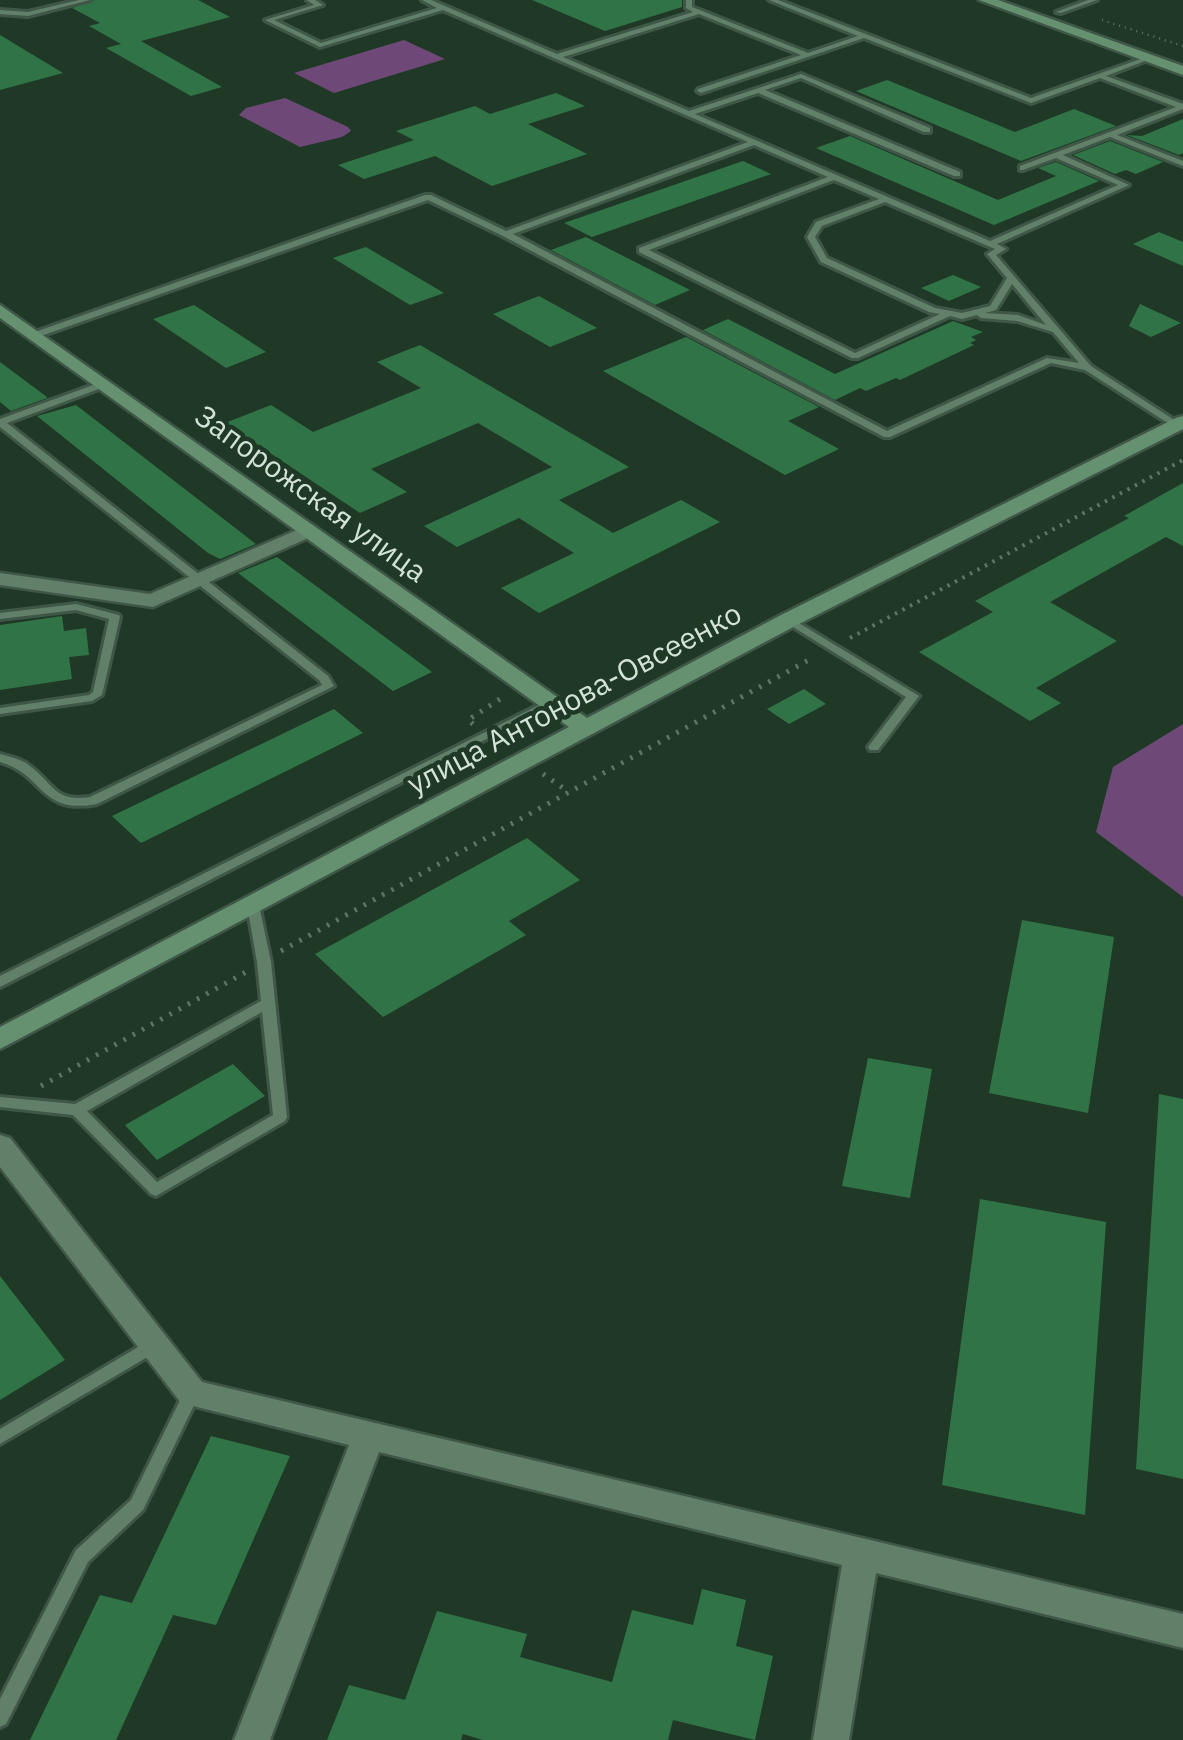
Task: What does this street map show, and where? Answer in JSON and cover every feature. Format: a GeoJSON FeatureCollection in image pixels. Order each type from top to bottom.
{"type":"FeatureCollection","features":[{"type":"Feature","properties":{"kind":"main road"},"geometry":{"type":"LineString","coordinates":[[986,0],[1183,71]]}},
{"type":"Feature","properties":{"kind":"main road"},"geometry":{"type":"LineString","coordinates":[[1024,0],[1183,50]]}},
{"type":"Feature","properties":{"kind":"main road"},"geometry":{"type":"LineString","coordinates":[[1041,20],[1060,12]]}},
{"type":"Feature","properties":{"kind":"main road","name":"Запорожская улица"},"geometry":{"type":"LineString","coordinates":[[0,310],[587,729]]}},
{"type":"Feature","properties":{"kind":"main road","name":"улица Антонова-Овсеенко"},"geometry":{"type":"LineString","coordinates":[[0,1039],[789,620],[1180,424]]}},
{"type":"Feature","properties":{"kind":"street"},"geometry":{"type":"LineString","coordinates":[[0,578],[152,601],[308,531]]}},
{"type":"Feature","properties":{"kind":"street"},"geometry":{"type":"LineString","coordinates":[[0,1146],[192,1393],[1183,1632]]}},
{"type":"Feature","properties":{"kind":"street"},"geometry":{"type":"LineString","coordinates":[[252,1740],[368,1436]]}},
{"type":"Feature","properties":{"kind":"street"},"geometry":{"type":"LineString","coordinates":[[831,1740],[861,1557]]}},
{"type":"Feature","properties":{"kind":"lane"},"geometry":{"type":"LineString","coordinates":[[0,12],[28,14],[87,0]]}},
{"type":"Feature","properties":{"kind":"lane"},"geometry":{"type":"LineString","coordinates":[[310,0],[320,5],[268,20],[320,45],[443,8]]}},
{"type":"Feature","properties":{"kind":"lane"},"geometry":{"type":"LineString","coordinates":[[425,0],[1002,249],[991,254],[1088,368],[1180,424]]}},
{"type":"Feature","properties":{"kind":"lane"},"geometry":{"type":"LineString","coordinates":[[689,0],[690,8],[807,56]]}},
{"type":"Feature","properties":{"kind":"lane"},"geometry":{"type":"LineString","coordinates":[[772,0],[1031,101],[1148,58]]}},
{"type":"Feature","properties":{"kind":"lane"},"geometry":{"type":"LineString","coordinates":[[1060,12],[1094,0]]}},
{"type":"Feature","properties":{"kind":"lane"},"geometry":{"type":"LineString","coordinates":[[556,57],[700,12]]}},
{"type":"Feature","properties":{"kind":"lane"},"geometry":{"type":"LineString","coordinates":[[701,91],[864,36]]}},
{"type":"Feature","properties":{"kind":"lane"},"geometry":{"type":"LineString","coordinates":[[686,114],[801,76],[927,130]]}},
{"type":"Feature","properties":{"kind":"lane"},"geometry":{"type":"LineString","coordinates":[[1103,77],[1183,107]]}},
{"type":"Feature","properties":{"kind":"lane"},"geometry":{"type":"LineString","coordinates":[[758,90],[956,174]]}},
{"type":"Feature","properties":{"kind":"lane"},"geometry":{"type":"LineString","coordinates":[[1023,168],[1183,107]]}},
{"type":"Feature","properties":{"kind":"lane"},"geometry":{"type":"LineString","coordinates":[[1109,134],[1183,164]]}},
{"type":"Feature","properties":{"kind":"lane"},"geometry":{"type":"LineString","coordinates":[[506,234],[752,143]]}},
{"type":"Feature","properties":{"kind":"lane"},"geometry":{"type":"LineString","coordinates":[[989,244],[1125,185],[1056,156]]}},
{"type":"Feature","properties":{"kind":"lane"},"geometry":{"type":"LineString","coordinates":[[834,177],[642,250],[855,356],[948,314]]}},
{"type":"Feature","properties":{"kind":"lane"},"geometry":{"type":"LineString","coordinates":[[35,335],[428,197],[506,234],[887,436],[1050,360],[1088,368]]}},
{"type":"Feature","properties":{"kind":"lane"},"geometry":{"type":"LineString","coordinates":[[885,199],[819,224],[811,237],[816,251],[824,260],[932,310],[1018,318],[1057,331]]}},
{"type":"Feature","properties":{"kind":"lane"},"geometry":{"type":"LineString","coordinates":[[970,316],[994,308],[1011,278]]}},
{"type":"Feature","properties":{"kind":"lane"},"geometry":{"type":"LineString","coordinates":[[0,422],[104,384]]}},
{"type":"Feature","properties":{"kind":"lane"},"geometry":{"type":"LineString","coordinates":[[0,422],[324,678],[328,686],[93,801],[72,806],[59,802],[14,760],[0,758]]}},
{"type":"Feature","properties":{"kind":"lane"},"geometry":{"type":"LineString","coordinates":[[0,616],[76,607],[115,618],[98,693],[92,698],[0,712]]}},
{"type":"Feature","properties":{"kind":"lane"},"geometry":{"type":"LineString","coordinates":[[789,620],[913,696],[874,747]]}},
{"type":"Feature","properties":{"kind":"lane"},"geometry":{"type":"LineString","coordinates":[[0,982],[550,704]]}},
{"type":"Feature","properties":{"kind":"lane"},"geometry":{"type":"LineString","coordinates":[[76,1110],[156,1190],[280,1116],[264,962],[253,905]]}},
{"type":"Feature","properties":{"kind":"lane"},"geometry":{"type":"LineString","coordinates":[[5,1102],[76,1110],[268,1003]]}},
{"type":"Feature","properties":{"kind":"lane"},"geometry":{"type":"LineString","coordinates":[[0,1437],[154,1344]]}},
{"type":"Feature","properties":{"kind":"lane"},"geometry":{"type":"LineString","coordinates":[[0,1718],[82,1556],[137,1505],[192,1393]]}},
{"type":"Feature","properties":{"kind":"path"},"geometry":{"type":"LineString","coordinates":[[1080,5],[1078,12],[1183,50]]}},
{"type":"Feature","properties":{"kind":"path"},"geometry":{"type":"LineString","coordinates":[[5,1102],[264,962],[436,860],[1183,460]]}},
{"type":"Feature","properties":{"kind":"shaded area"},"geometry":{"type":"Polygon","coordinates":[[[404,40],[445,59],[334,93],[294,73],[404,40]]]}},
{"type":"Feature","properties":{"kind":"shaded area"},"geometry":{"type":"Polygon","coordinates":[[[285,98],[351,131],[342,137],[300,147],[239,115],[246,108],[285,98]]]}},
{"type":"Feature","properties":{"kind":"shaded area"},"geometry":{"type":"Polygon","coordinates":[[[1183,724],[1183,897],[1096,832],[1113,767],[1183,724]]]}},
{"type":"Feature","properties":{"kind":"building"},"geometry":{"type":"Polygon","coordinates":[[[94,0],[198,0],[230,17],[141,41],[222,87],[191,96],[106,48],[121,44],[89,26],[100,23],[72,8],[94,0]]]}},
{"type":"Feature","properties":{"kind":"building"},"geometry":{"type":"Polygon","coordinates":[[[532,0],[682,0],[682,7],[605,31],[532,0]]]}},
{"type":"Feature","properties":{"kind":"building"},"geometry":{"type":"Polygon","coordinates":[[[0,35],[63,73],[0,90],[0,35]]]}},
{"type":"Feature","properties":{"kind":"building"},"geometry":{"type":"Polygon","coordinates":[[[887,80],[1015,132],[1074,109],[1116,126],[1021,161],[856,91],[887,80]]]}},
{"type":"Feature","properties":{"kind":"building"},"geometry":{"type":"Polygon","coordinates":[[[556,93],[585,106],[528,124],[587,154],[492,186],[435,156],[364,179],[338,165],[414,140],[396,131],[475,106],[490,114],[556,93]]]}},
{"type":"Feature","properties":{"kind":"building"},"geometry":{"type":"Polygon","coordinates":[[[1183,119],[1183,153],[1179,155],[1127,135],[1142,136],[1183,119]]]}},
{"type":"Feature","properties":{"kind":"building"},"geometry":{"type":"Polygon","coordinates":[[[850,136],[998,200],[1056,176],[1038,168],[1056,162],[1099,181],[994,225],[816,148],[850,136]]]}},
{"type":"Feature","properties":{"kind":"building"},"geometry":{"type":"Polygon","coordinates":[[[1110,141],[1163,162],[1136,174],[1126,170],[1115,174],[1073,155],[1110,141]]]}},
{"type":"Feature","properties":{"kind":"building"},"geometry":{"type":"Polygon","coordinates":[[[743,161],[771,174],[592,237],[564,223],[743,161]]]}},
{"type":"Feature","properties":{"kind":"building"},"geometry":{"type":"Polygon","coordinates":[[[1159,232],[1183,242],[1183,266],[1133,244],[1159,232]]]}},
{"type":"Feature","properties":{"kind":"building"},"geometry":{"type":"Polygon","coordinates":[[[586,237],[690,290],[655,305],[551,250],[586,237]]]}},
{"type":"Feature","properties":{"kind":"building"},"geometry":{"type":"Polygon","coordinates":[[[366,247],[444,293],[410,305],[333,258],[366,247]]]}},
{"type":"Feature","properties":{"kind":"building"},"geometry":{"type":"Polygon","coordinates":[[[953,275],[981,287],[949,301],[921,288],[953,275]]]}},
{"type":"Feature","properties":{"kind":"building"},"geometry":{"type":"Polygon","coordinates":[[[539,296],[597,328],[550,347],[493,314],[539,296]]]}},
{"type":"Feature","properties":{"kind":"building"},"geometry":{"type":"Polygon","coordinates":[[[1140,304],[1181,323],[1151,337],[1129,326],[1140,304]]]}},
{"type":"Feature","properties":{"kind":"building"},"geometry":{"type":"Polygon","coordinates":[[[194,305],[266,352],[226,368],[153,319],[194,305]]]}},
{"type":"Feature","properties":{"kind":"building"},"geometry":{"type":"Polygon","coordinates":[[[728,319],[835,374],[953,321],[983,332],[971,337],[976,340],[970,343],[974,345],[900,380],[896,378],[866,391],[860,388],[835,400],[703,330],[728,319]]]}},
{"type":"Feature","properties":{"kind":"building"},"geometry":{"type":"Polygon","coordinates":[[[686,337],[819,407],[788,421],[839,449],[785,475],[603,371],[686,337]]]}},
{"type":"Feature","properties":{"kind":"building"},"geometry":{"type":"Polygon","coordinates":[[[420,345],[629,467],[559,500],[613,533],[681,500],[720,522],[539,613],[501,588],[574,553],[519,518],[457,547],[424,526],[552,467],[478,423],[371,469],[407,492],[360,513],[225,423],[271,405],[313,432],[421,388],[377,362],[420,345]]]}},
{"type":"Feature","properties":{"kind":"building"},"geometry":{"type":"Polygon","coordinates":[[[0,362],[47,398],[11,411],[0,402],[0,362]]]}},
{"type":"Feature","properties":{"kind":"building"},"geometry":{"type":"Polygon","coordinates":[[[76,405],[256,544],[220,559],[208,553],[37,416],[76,405]]]}},
{"type":"Feature","properties":{"kind":"building"},"geometry":{"type":"Polygon","coordinates":[[[1183,483],[1183,546],[1166,537],[1050,602],[1117,641],[1036,688],[1061,703],[1030,721],[919,652],[993,612],[975,601],[1129,518],[1124,516],[1183,483]]]}},
{"type":"Feature","properties":{"kind":"building"},"geometry":{"type":"Polygon","coordinates":[[[277,557],[432,672],[393,691],[238,573],[277,557]]]}},
{"type":"Feature","properties":{"kind":"building"},"geometry":{"type":"Polygon","coordinates":[[[62,616],[64,631],[86,628],[89,655],[69,657],[72,679],[0,690],[0,625],[62,616]]]}},
{"type":"Feature","properties":{"kind":"building"},"geometry":{"type":"Polygon","coordinates":[[[804,689],[826,704],[789,724],[767,709],[804,689]]]}},
{"type":"Feature","properties":{"kind":"building"},"geometry":{"type":"Polygon","coordinates":[[[334,709],[363,733],[141,843],[112,816],[334,709]]]}},
{"type":"Feature","properties":{"kind":"building"},"geometry":{"type":"Polygon","coordinates":[[[527,838],[580,880],[509,921],[526,935],[383,1017],[315,954],[527,838]]]}},
{"type":"Feature","properties":{"kind":"building"},"geometry":{"type":"Polygon","coordinates":[[[1022,920],[1114,937],[1088,1113],[989,1093],[1022,920]]]}},
{"type":"Feature","properties":{"kind":"building"},"geometry":{"type":"Polygon","coordinates":[[[868,1058],[932,1069],[910,1198],[842,1186],[868,1058]]]}},
{"type":"Feature","properties":{"kind":"building"},"geometry":{"type":"Polygon","coordinates":[[[233,1064],[265,1096],[157,1160],[125,1125],[233,1064]]]}},
{"type":"Feature","properties":{"kind":"building"},"geometry":{"type":"Polygon","coordinates":[[[1159,1094],[1183,1099],[1183,1479],[1136,1469],[1159,1094]]]}},
{"type":"Feature","properties":{"kind":"building"},"geometry":{"type":"Polygon","coordinates":[[[980,1199],[1106,1222],[1085,1515],[942,1485],[980,1199]]]}},
{"type":"Feature","properties":{"kind":"building"},"geometry":{"type":"Polygon","coordinates":[[[0,1276],[65,1360],[0,1400],[0,1276]]]}},
{"type":"Feature","properties":{"kind":"building"},"geometry":{"type":"Polygon","coordinates":[[[211,1436],[290,1456],[216,1625],[173,1615],[116,1740],[30,1740],[100,1595],[132,1603],[211,1436]]]}},
{"type":"Feature","properties":{"kind":"building"},"geometry":{"type":"Polygon","coordinates":[[[702,1589],[746,1600],[736,1646],[773,1656],[755,1740],[673,1720],[668,1740],[483,1740],[463,1734],[461,1740],[327,1740],[349,1685],[405,1700],[437,1611],[527,1634],[520,1657],[612,1682],[632,1610],[693,1625],[702,1589]]]}}]}
